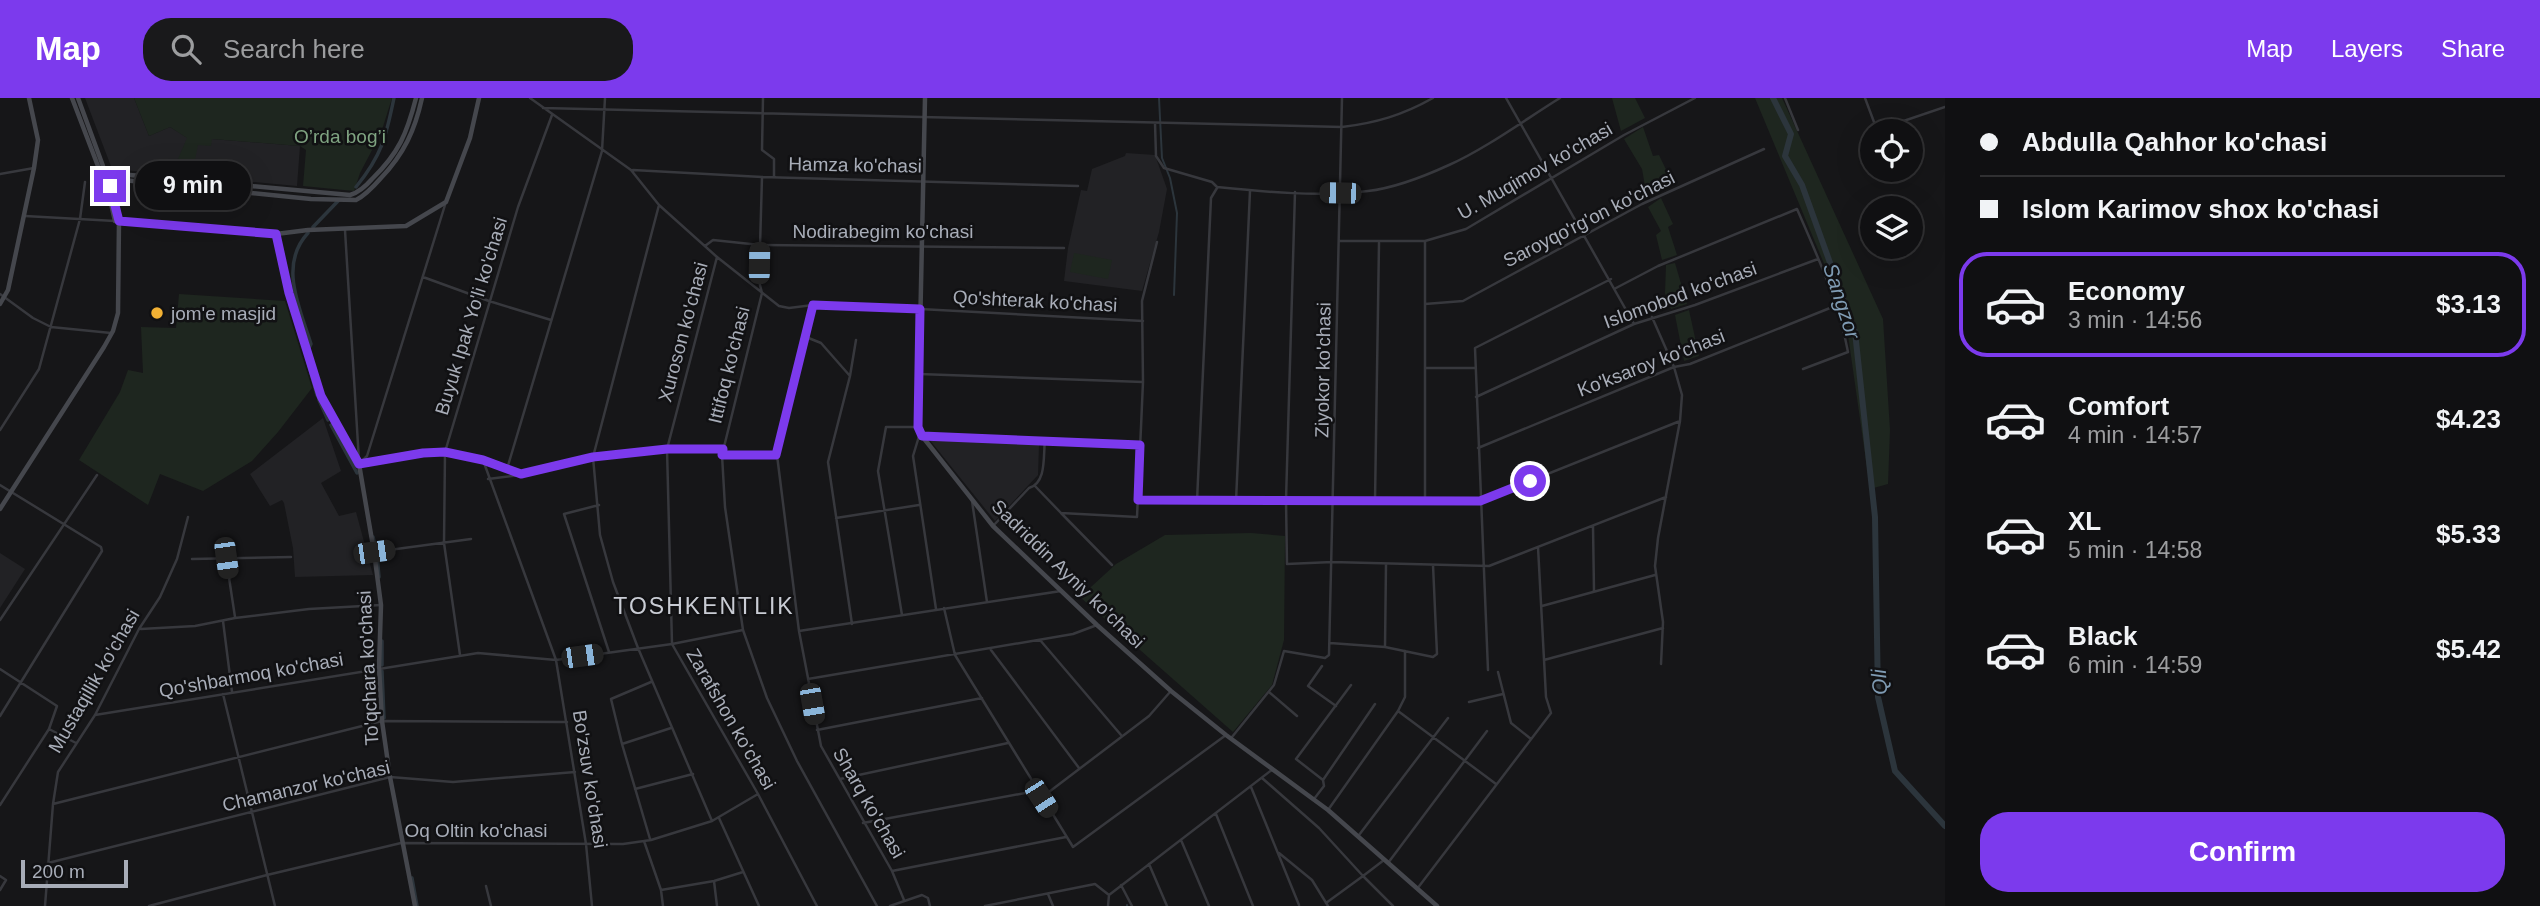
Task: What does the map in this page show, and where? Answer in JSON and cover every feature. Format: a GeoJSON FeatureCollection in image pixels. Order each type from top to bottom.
{"type":"FeatureCollection","features":[{"type":"Feature","properties":{"kind":"street"},"geometry":{"type":"LineString","coordinates":[[0,304],[25,216],[38,140],[29,98]]}},
{"type":"Feature","properties":{"kind":"street"},"geometry":{"type":"LineString","coordinates":[[72,98],[107,178]]}},
{"type":"Feature","properties":{"kind":"street"},"geometry":{"type":"LineString","coordinates":[[0,509],[111,333],[118,313],[117,222],[107,178],[78,98]]}},
{"type":"Feature","properties":{"kind":"street"},"geometry":{"type":"LineString","coordinates":[[107,178],[301,194],[350,195],[357,193],[385,166],[401,145],[408,130],[416,98]]}},
{"type":"Feature","properties":{"kind":"street"},"geometry":{"type":"LineString","coordinates":[[301,194],[344,201],[362,197],[403,152],[414,128],[422,98]]}},
{"type":"Feature","properties":{"kind":"street"},"geometry":{"type":"LineString","coordinates":[[359,464],[367,456],[446,202],[470,138],[479,98]]}},
{"type":"Feature","properties":{"kind":"street","name":"Xuroson ko'chasi"},"geometry":{"type":"LineString","coordinates":[[530,98],[631,170],[659,205],[717,257],[667,449]]}},
{"type":"Feature","properties":{"kind":"street"},"geometry":{"type":"LineString","coordinates":[[507,469],[602,151],[605,98]]}},
{"type":"Feature","properties":{"kind":"street"},"geometry":{"type":"LineString","coordinates":[[763,98],[762,150],[774,159],[774,177]]}},
{"type":"Feature","properties":{"kind":"street"},"geometry":{"type":"LineString","coordinates":[[925,98],[920,432],[913,456],[936,610]]}},
{"type":"Feature","properties":{"kind":"street","name":"Ziyokor ko'chasi"},"geometry":{"type":"LineString","coordinates":[[1330,643],[1342,98]]}},
{"type":"Feature","properties":{"kind":"street"},"geometry":{"type":"LineString","coordinates":[[543,108],[1342,127],[1373,124],[1409,111],[1433,98]]}},
{"type":"Feature","properties":{"kind":"street"},"geometry":{"type":"LineString","coordinates":[[1506,98],[1611,279],[1634,324]]}},
{"type":"Feature","properties":{"kind":"street"},"geometry":{"type":"LineString","coordinates":[[1155,123],[1156,156],[1162,167],[1212,182],[1217,187],[1250,191],[1340,193],[1370,191],[1425,175],[1452,163],[1560,98]]}},
{"type":"Feature","properties":{"kind":"street","name":"U. Muqimov ko'chasi"},"geometry":{"type":"LineString","coordinates":[[1340,241],[1425,242],[1466,229],[1624,135],[1695,98]]}},
{"type":"Feature","properties":{"kind":"street"},"geometry":{"type":"LineString","coordinates":[[1785,98],[1798,130]]}},
{"type":"Feature","properties":{"kind":"street"},"geometry":{"type":"LineString","coordinates":[[1865,98],[1875,129],[1879,130],[1945,107]]}},
{"type":"Feature","properties":{"kind":"street","name":"Buyuk Ipak Yo'li ko'chasi"},"geometry":{"type":"LineString","coordinates":[[460,655],[444,543],[445,452],[518,207],[552,114]]}},
{"type":"Feature","properties":{"kind":"street","name":"Saroyqo'rg'on ko'chasi"},"geometry":{"type":"LineString","coordinates":[[1425,304],[1463,301],[1642,204],[1764,149]]}},
{"type":"Feature","properties":{"kind":"street"},"geometry":{"type":"LineString","coordinates":[[0,174],[34,168]]}},
{"type":"Feature","properties":{"kind":"street","name":"Hamza ko'chasi"},"geometry":{"type":"LineString","coordinates":[[631,170],[762,177],[1078,186]]}},
{"type":"Feature","properties":{"kind":"street","name":"Ittifoq ko'chasi"},"geometry":{"type":"LineString","coordinates":[[762,177],[759,281],[762,293],[722,455],[725,507],[743,631],[767,698],[797,761],[877,906]]}},
{"type":"Feature","properties":{"kind":"street"},"geometry":{"type":"LineString","coordinates":[[0,430],[39,369],[80,219],[85,182]]}},
{"type":"Feature","properties":{"kind":"street"},"geometry":{"type":"LineString","coordinates":[[1197,501],[1211,198],[1217,187]]}},
{"type":"Feature","properties":{"kind":"street"},"geometry":{"type":"LineString","coordinates":[[1236,500],[1250,191]]}},
{"type":"Feature","properties":{"kind":"street"},"geometry":{"type":"LineString","coordinates":[[1295,192],[1286,500],[1287,564],[1332,562],[1489,566],[1666,497]]}},
{"type":"Feature","properties":{"kind":"street"},"geometry":{"type":"LineString","coordinates":[[25,216],[276,234],[406,226],[446,202]]}},
{"type":"Feature","properties":{"kind":"street"},"geometry":{"type":"LineString","coordinates":[[659,205],[593,457],[600,535],[613,582],[651,682],[712,821]]}},
{"type":"Feature","properties":{"kind":"street"},"geometry":{"type":"LineString","coordinates":[[1616,288],[1658,266],[1797,209],[1835,306],[1848,352],[1803,369]]}},
{"type":"Feature","properties":{"kind":"street"},"geometry":{"type":"LineString","coordinates":[[345,229],[359,464]]}},
{"type":"Feature","properties":{"kind":"street","name":"To'qchara ko'chasi"},"geometry":{"type":"LineString","coordinates":[[276,234],[289,293],[321,396],[359,464],[381,605],[379,667],[382,721],[414,906]]}},
{"type":"Feature","properties":{"kind":"street","name":"Nodirabegim ko'chasi"},"geometry":{"type":"LineString","coordinates":[[704,246],[713,240],[760,245],[1064,248]]}},
{"type":"Feature","properties":{"kind":"street"},"geometry":{"type":"LineString","coordinates":[[1061,513],[1137,517],[1143,382],[1142,301],[1157,242]]}},
{"type":"Feature","properties":{"kind":"street"},"geometry":{"type":"LineString","coordinates":[[1425,242],[1425,501]]}},
{"type":"Feature","properties":{"kind":"street"},"geometry":{"type":"LineString","coordinates":[[1375,501],[1379,243]]}},
{"type":"Feature","properties":{"kind":"street","name":"Qo'shterak ko'chasi"},"geometry":{"type":"LineString","coordinates":[[717,257],[779,306],[789,308],[813,305],[1143,321]]}},
{"type":"Feature","properties":{"kind":"street","name":"Islomobod ko'chasi"},"geometry":{"type":"LineString","coordinates":[[1476,397],[1634,324],[1695,305],[1818,259]]}},
{"type":"Feature","properties":{"kind":"street"},"geometry":{"type":"LineString","coordinates":[[423,277],[551,320]]}},
{"type":"Feature","properties":{"kind":"street"},"geometry":{"type":"LineString","coordinates":[[1488,670],[1475,348],[1611,279]]}},
{"type":"Feature","properties":{"kind":"street"},"geometry":{"type":"LineString","coordinates":[[2,296],[51,327],[111,333]]}},
{"type":"Feature","properties":{"kind":"street","name":"Sharq ko'chasi"},"geometry":{"type":"LineString","coordinates":[[813,305],[776,455],[799,631],[821,746],[892,871],[904,900]]}},
{"type":"Feature","properties":{"kind":"street","name":"Ko'ksaroy ko'chasi"},"geometry":{"type":"LineString","coordinates":[[1478,448],[1674,367],[1690,364],[1835,306]]}},
{"type":"Feature","properties":{"kind":"street"},"geometry":{"type":"LineString","coordinates":[[1652,317],[1674,367],[1682,395],[1680,421],[1658,538],[1655,575],[1663,628],[1661,664]]}},
{"type":"Feature","properties":{"kind":"street"},"geometry":{"type":"LineString","coordinates":[[806,337],[821,343],[850,376]]}},
{"type":"Feature","properties":{"kind":"street"},"geometry":{"type":"LineString","coordinates":[[852,624],[828,462],[850,376],[856,340]]}},
{"type":"Feature","properties":{"kind":"street"},"geometry":{"type":"LineString","coordinates":[[1425,368],[1476,369]]}},
{"type":"Feature","properties":{"kind":"street"},"geometry":{"type":"LineString","coordinates":[[919,374],[1143,382]]}},
{"type":"Feature","properties":{"kind":"street"},"geometry":{"type":"LineString","coordinates":[[1138,500],[1480,501],[1680,421]]}},
{"type":"Feature","properties":{"kind":"street"},"geometry":{"type":"LineString","coordinates":[[902,615],[878,471],[886,427],[920,432],[1140,445]]}},
{"type":"Feature","properties":{"kind":"street","name":"Sadriddin Ayniy ko'chasi"},"geometry":{"type":"LineString","coordinates":[[920,432],[993,526],[1097,625],[1171,691],[1359,835],[1437,906]]}},
{"type":"Feature","properties":{"kind":"street"},"geometry":{"type":"LineString","coordinates":[[993,526],[1029,488],[1041,480],[1045,440]]}},
{"type":"Feature","properties":{"kind":"street"},"geometry":{"type":"LineString","coordinates":[[488,479],[593,457],[667,449],[723,449]]}},
{"type":"Feature","properties":{"kind":"street","name":"Zarafshon ko'chasi"},"geometry":{"type":"LineString","coordinates":[[667,449],[672,644],[758,794],[817,906]]}},
{"type":"Feature","properties":{"kind":"street"},"geometry":{"type":"LineString","coordinates":[[359,464],[445,452],[483,460],[521,474]]}},
{"type":"Feature","properties":{"kind":"street"},"geometry":{"type":"LineString","coordinates":[[722,455],[776,455]]}},
{"type":"Feature","properties":{"kind":"street","name":"Bo'zsuv ko'chasi"},"geometry":{"type":"LineString","coordinates":[[483,460],[556,660],[586,844],[592,905]]}},
{"type":"Feature","properties":{"kind":"street"},"geometry":{"type":"LineString","coordinates":[[0,620],[96,475]]}},
{"type":"Feature","properties":{"kind":"street"},"geometry":{"type":"LineString","coordinates":[[0,485],[101,547],[100,554],[0,716]]}},
{"type":"Feature","properties":{"kind":"street"},"geometry":{"type":"LineString","coordinates":[[1035,486],[1112,565]]}},
{"type":"Feature","properties":{"kind":"street"},"geometry":{"type":"LineString","coordinates":[[971,497],[987,602]]}},
{"type":"Feature","properties":{"kind":"street"},"geometry":{"type":"LineString","coordinates":[[835,518],[919,505]]}},
{"type":"Feature","properties":{"kind":"street"},"geometry":{"type":"LineString","coordinates":[[599,506],[564,514],[609,653]]}},
{"type":"Feature","properties":{"kind":"street","name":"Mustaqillik ko'chasi"},"geometry":{"type":"LineString","coordinates":[[45,906],[52,804],[58,772],[95,715],[139,629],[160,597],[177,559],[188,517]]}},
{"type":"Feature","properties":{"kind":"street"},"geometry":{"type":"LineString","coordinates":[[1593,526],[1594,591]]}},
{"type":"Feature","properties":{"kind":"street"},"geometry":{"type":"LineString","coordinates":[[374,552],[471,539]]}},
{"type":"Feature","properties":{"kind":"street"},"geometry":{"type":"LineString","coordinates":[[1418,889],[1551,713],[1546,697],[1538,547]]}},
{"type":"Feature","properties":{"kind":"street"},"geometry":{"type":"LineString","coordinates":[[192,559],[291,557]]}},
{"type":"Feature","properties":{"kind":"street"},"geometry":{"type":"LineString","coordinates":[[226,558],[235,618]]}},
{"type":"Feature","properties":{"kind":"street"},"geometry":{"type":"LineString","coordinates":[[1385,647],[1386,564]]}},
{"type":"Feature","properties":{"kind":"street"},"geometry":{"type":"LineString","coordinates":[[944,608],[955,655],[1073,847],[1228,736],[1274,685],[1284,651],[1325,658],[1329,655],[1330,643],[1385,647],[1433,657],[1437,654],[1433,565]]}},
{"type":"Feature","properties":{"kind":"street"},"geometry":{"type":"LineString","coordinates":[[1542,606],[1655,575]]}},
{"type":"Feature","properties":{"kind":"street"},"geometry":{"type":"LineString","coordinates":[[799,631],[1061,591]]}},
{"type":"Feature","properties":{"kind":"street"},"geometry":{"type":"LineString","coordinates":[[139,629],[195,626],[309,609],[381,605]]}},
{"type":"Feature","properties":{"kind":"street"},"geometry":{"type":"LineString","coordinates":[[223,621],[232,692]]}},
{"type":"Feature","properties":{"kind":"street"},"geometry":{"type":"LineString","coordinates":[[808,679],[1040,640],[1082,632],[1097,625]]}},
{"type":"Feature","properties":{"kind":"street"},"geometry":{"type":"LineString","coordinates":[[1544,660],[1663,628]]}},
{"type":"Feature","properties":{"kind":"street","name":"Qo'shbarmoq ko'chasi"},"geometry":{"type":"LineString","coordinates":[[95,715],[460,655],[478,653],[556,660],[743,631]]}},
{"type":"Feature","properties":{"kind":"street"},"geometry":{"type":"LineString","coordinates":[[1040,640],[1121,735]]}},
{"type":"Feature","properties":{"kind":"street"},"geometry":{"type":"LineString","coordinates":[[990,649],[1079,768]]}},
{"type":"Feature","properties":{"kind":"street"},"geometry":{"type":"LineString","coordinates":[[1328,810],[1405,697],[1405,651]]}},
{"type":"Feature","properties":{"kind":"street"},"geometry":{"type":"LineString","coordinates":[[1322,666],[1308,686],[1336,706]]}},
{"type":"Feature","properties":{"kind":"street"},"geometry":{"type":"LineString","coordinates":[[0,669],[56,705],[49,729],[0,805]]}},
{"type":"Feature","properties":{"kind":"street"},"geometry":{"type":"LineString","coordinates":[[1498,672],[1511,723],[1531,739]]}},
{"type":"Feature","properties":{"kind":"street"},"geometry":{"type":"LineString","coordinates":[[650,840],[611,699],[651,682]]}},
{"type":"Feature","properties":{"kind":"street"},"geometry":{"type":"LineString","coordinates":[[1314,799],[1324,786],[1323,780],[1296,759],[1351,685]]}},
{"type":"Feature","properties":{"kind":"street"},"geometry":{"type":"LineString","coordinates":[[1041,798],[1149,716],[1171,691]]}},
{"type":"Feature","properties":{"kind":"street"},"geometry":{"type":"LineString","coordinates":[[1269,692],[1297,716]]}},
{"type":"Feature","properties":{"kind":"street"},"geometry":{"type":"LineString","coordinates":[[223,694],[275,906]]}},
{"type":"Feature","properties":{"kind":"street"},"geometry":{"type":"LineString","coordinates":[[1469,702],[1503,694]]}},
{"type":"Feature","properties":{"kind":"street"},"geometry":{"type":"LineString","coordinates":[[817,730],[982,698]]}},
{"type":"Feature","properties":{"kind":"street"},"geometry":{"type":"LineString","coordinates":[[1323,780],[1376,704]]}},
{"type":"Feature","properties":{"kind":"street"},"geometry":{"type":"LineString","coordinates":[[1398,711],[1496,784]]}},
{"type":"Feature","properties":{"kind":"street"},"geometry":{"type":"LineString","coordinates":[[1359,835],[1448,718]]}},
{"type":"Feature","properties":{"kind":"street"},"geometry":{"type":"LineString","coordinates":[[52,804],[382,721],[567,722]]}},
{"type":"Feature","properties":{"kind":"street"},"geometry":{"type":"LineString","coordinates":[[622,744],[671,728]]}},
{"type":"Feature","properties":{"kind":"street"},"geometry":{"type":"LineString","coordinates":[[49,729],[76,743]]}},
{"type":"Feature","properties":{"kind":"street"},"geometry":{"type":"LineString","coordinates":[[1277,851],[1311,880],[1327,904],[1386,861],[1487,731]]}},
{"type":"Feature","properties":{"kind":"street"},"geometry":{"type":"LineString","coordinates":[[839,779],[1008,743]]}},
{"type":"Feature","properties":{"kind":"street"},"geometry":{"type":"LineString","coordinates":[[1108,906],[1109,895],[1121,885],[1274,768]]}},
{"type":"Feature","properties":{"kind":"street","name":"Chamanzor ko'chasi"},"geometry":{"type":"LineString","coordinates":[[48,863],[390,777],[453,782],[575,772]]}},
{"type":"Feature","properties":{"kind":"street"},"geometry":{"type":"LineString","coordinates":[[635,789],[693,774]]}},
{"type":"Feature","properties":{"kind":"street"},"geometry":{"type":"LineString","coordinates":[[1262,778],[1319,828],[1393,906]]}},
{"type":"Feature","properties":{"kind":"street"},"geometry":{"type":"LineString","coordinates":[[1251,787],[1299,905]]}},
{"type":"Feature","properties":{"kind":"street"},"geometry":{"type":"LineString","coordinates":[[863,823],[1037,791]]}},
{"type":"Feature","properties":{"kind":"street","name":"Oq Oltin ko'chasi"},"geometry":{"type":"LineString","coordinates":[[149,906],[401,843],[623,844],[650,840],[712,821],[758,794]]}},
{"type":"Feature","properties":{"kind":"street"},"geometry":{"type":"LineString","coordinates":[[1216,814],[1253,906]]}},
{"type":"Feature","properties":{"kind":"street"},"geometry":{"type":"LineString","coordinates":[[719,818],[759,906]]}},
{"type":"Feature","properties":{"kind":"street"},"geometry":{"type":"LineString","coordinates":[[892,871],[1066,837]]}},
{"type":"Feature","properties":{"kind":"street"},"geometry":{"type":"LineString","coordinates":[[1181,840],[1209,906]]}},
{"type":"Feature","properties":{"kind":"street"},"geometry":{"type":"LineString","coordinates":[[644,841],[661,890],[663,906]]}},
{"type":"Feature","properties":{"kind":"street"},"geometry":{"type":"LineString","coordinates":[[1149,864],[1167,906]]}},
{"type":"Feature","properties":{"kind":"street"},"geometry":{"type":"LineString","coordinates":[[661,890],[714,881],[743,872]]}},
{"type":"Feature","properties":{"kind":"street"},"geometry":{"type":"LineString","coordinates":[[0,876],[6,880],[0,890]]}},
{"type":"Feature","properties":{"kind":"street"},"geometry":{"type":"LineString","coordinates":[[714,881],[717,906]]}},
{"type":"Feature","properties":{"kind":"street"},"geometry":{"type":"LineString","coordinates":[[985,906],[1096,884],[1109,895]]}},
{"type":"Feature","properties":{"kind":"street"},"geometry":{"type":"LineString","coordinates":[[1121,885],[1132,906]]}},
{"type":"Feature","properties":{"kind":"street"},"geometry":{"type":"LineString","coordinates":[[486,886],[491,906]]}},
{"type":"Feature","properties":{"kind":"street"},"geometry":{"type":"LineString","coordinates":[[1048,894],[1053,906]]}},
{"type":"Feature","properties":{"kind":"street"},"geometry":{"type":"LineString","coordinates":[[890,906],[925,896],[930,906]]}},
{"type":"Feature","properties":{"kind":"street"},"geometry":{"type":"LineString","coordinates":[[586,906],[592,905]]}},
{"type":"Feature","properties":{"kind":"shaded area"},"geometry":{"type":"Polygon","coordinates":[[[85,98],[134,98],[149,136],[170,127],[186,137],[300,146],[297,186],[112,169],[85,98]]]}},
{"type":"Feature","properties":{"kind":"shaded area"},"geometry":{"type":"Polygon","coordinates":[[[1126,153],[1155,155],[1167,189],[1159,232],[1142,291],[1064,281],[1068,248],[1081,190],[1087,191],[1092,169],[1125,156],[1126,153]]]}},
{"type":"Feature","properties":{"kind":"shaded area"},"geometry":{"type":"Polygon","coordinates":[[[323,418],[341,471],[321,483],[339,516],[356,512],[373,575],[295,577],[293,548],[284,503],[282,500],[270,506],[250,474],[323,418]]]}},
{"type":"Feature","properties":{"kind":"shaded area"},"geometry":{"type":"Polygon","coordinates":[[[929,439],[1039,445],[1038,475],[995,521],[929,439]]]}},
{"type":"Feature","properties":{"kind":"shaded area"},"geometry":{"type":"Polygon","coordinates":[[[0,553],[25,569],[0,608],[0,553]]]}},
{"type":"Feature","properties":{"kind":"green space","name":"O’rda bog’i"},"geometry":{"type":"Polygon","coordinates":[[[134,98],[392,98],[381,133],[360,173],[354,191],[303,186],[306,150],[300,146],[212,139],[211,146],[198,145],[195,160],[185,159],[183,174],[174,168],[187,138],[170,127],[149,136],[134,98]]]}},
{"type":"Feature","properties":{"kind":"green space"},"geometry":{"type":"Polygon","coordinates":[[[1612,98],[1635,98],[1645,118],[1621,131],[1612,98]]]}},
{"type":"Feature","properties":{"kind":"green space"},"geometry":{"type":"Polygon","coordinates":[[[1755,98],[1782,98],[1883,319],[1890,430],[1888,484],[1870,489],[1845,314],[1755,98]]]}},
{"type":"Feature","properties":{"kind":"green space"},"geometry":{"type":"Polygon","coordinates":[[[1643,127],[1653,156],[1659,155],[1673,184],[1647,197],[1642,169],[1624,139],[1643,127]]]}},
{"type":"Feature","properties":{"kind":"green space"},"geometry":{"type":"Polygon","coordinates":[[[1661,198],[1673,224],[1668,227],[1677,255],[1662,260],[1656,235],[1661,231],[1648,207],[1661,198]]]}},
{"type":"Feature","properties":{"kind":"green space"},"geometry":{"type":"Polygon","coordinates":[[[1074,253],[1112,260],[1108,279],[1070,272],[1074,253]]]}},
{"type":"Feature","properties":{"kind":"green space"},"geometry":{"type":"Polygon","coordinates":[[[1675,263],[1687,304],[1671,309],[1665,293],[1666,265],[1675,263]]]}},
{"type":"Feature","properties":{"kind":"green space"},"geometry":{"type":"Polygon","coordinates":[[[179,294],[285,301],[312,388],[252,461],[203,491],[160,474],[148,505],[79,460],[120,392],[128,370],[143,373],[141,327],[176,328],[179,294]]]}},
{"type":"Feature","properties":{"kind":"green space"},"geometry":{"type":"Polygon","coordinates":[[[1689,310],[1699,356],[1684,361],[1675,315],[1689,310]]]}},
{"type":"Feature","properties":{"kind":"green space"},"geometry":{"type":"Polygon","coordinates":[[[1251,533],[1285,536],[1284,640],[1272,685],[1233,732],[1080,597],[1116,564],[1165,535],[1251,533]]]}},
{"type":"Feature","properties":{"kind":"waterway"},"geometry":{"type":"LineString","coordinates":[[356,187],[382,145],[394,98]]}},
{"type":"Feature","properties":{"kind":"waterway"},"geometry":{"type":"LineString","coordinates":[[1159,98],[1162,158],[1170,178],[1177,213],[1174,295]]}},
{"type":"Feature","properties":{"kind":"waterway","name":"Sangzor"},"geometry":{"type":"LineString","coordinates":[[1773,98],[1791,134],[1785,156],[1802,185],[1855,332],[1875,517],[1878,697],[1895,771],[1945,826]]}},
{"type":"Feature","properties":{"kind":"waterway"},"geometry":{"type":"LineString","coordinates":[[313,227],[339,200]]}},
{"type":"Feature","properties":{"kind":"waterway"},"geometry":{"type":"LineString","coordinates":[[308,233],[299,245],[293,273],[297,301],[311,344],[309,348]]}},
{"type":"Feature","properties":{"kind":"waterway"},"geometry":{"type":"LineString","coordinates":[[306,355],[317,395]]}},
{"type":"Feature","properties":{"kind":"waterway"},"geometry":{"type":"LineString","coordinates":[[319,400],[328,420]]}},
{"type":"Feature","properties":{"kind":"waterway"},"geometry":{"type":"LineString","coordinates":[[331,425],[357,473]]}},
{"type":"Feature","properties":{"kind":"waterway"},"geometry":{"type":"LineString","coordinates":[[373,537],[376,549]]}},
{"type":"Feature","properties":{"kind":"waterway"},"geometry":{"type":"LineString","coordinates":[[377,555],[379,577]]}},
{"type":"Feature","properties":{"kind":"waterway"},"geometry":{"type":"LineString","coordinates":[[382,641],[382,665]]}},
{"type":"Feature","properties":{"kind":"waterway"},"geometry":{"type":"LineString","coordinates":[[382,671],[384,718]]}},
{"type":"Feature","properties":{"kind":"waterway"},"geometry":{"type":"LineString","coordinates":[[412,878],[417,906]]}},
{"type":"Feature","properties":{"kind":"place","name":"jom'e masjid"},"geometry":{"type":"Point","coordinates":[157,313]}},
{"type":"Feature","properties":{"kind":"district","name":"TOSHKENTLIK"},"geometry":{"type":"Point","coordinates":[704,606]}},
{"type":"Feature","properties":{"kind":"route"},"geometry":{"type":"LineString","coordinates":[[110,186],[119,221],[276,234],[289,293],[321,396],[359,464],[445,452],[483,460],[521,474],[593,457],[667,449],[723,449],[722,455],[776,455],[813,305],[920,309],[918,427],[922,436],[1140,445],[1138,500],[1480,501],[1530,481]]}},
{"type":"Feature","properties":{"kind":"water label","name":"Qli"},"geometry":{"type":"Point","coordinates":[1879,682]}}]}
